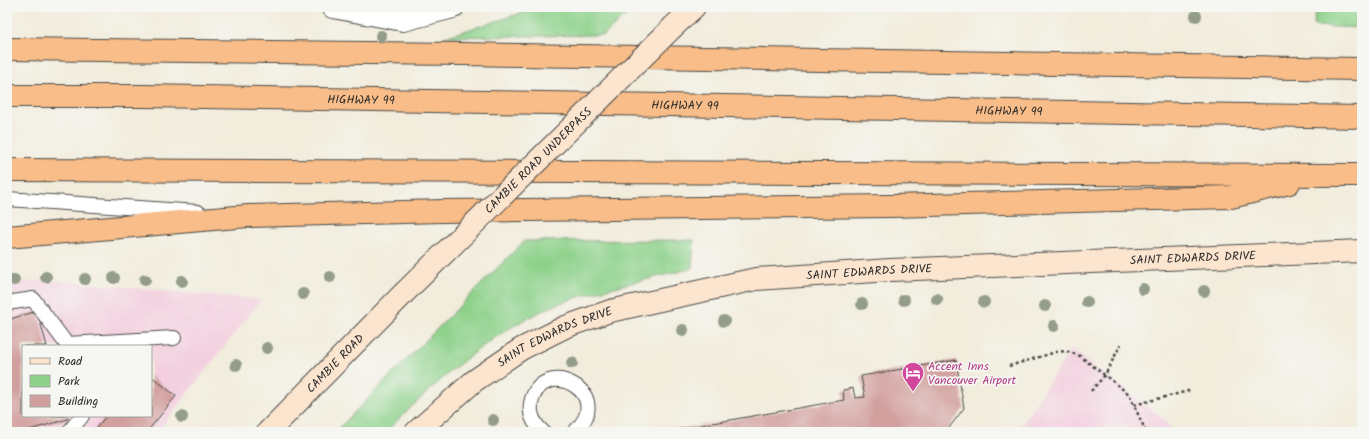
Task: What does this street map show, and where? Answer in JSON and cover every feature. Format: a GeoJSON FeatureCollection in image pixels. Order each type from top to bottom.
{"type":"FeatureCollection","features":[{"type":"Feature","properties":{"kind":"highway"},"geometry":{"type":"LineString","coordinates":[[7,49],[462,54],[1362,68]]}},
{"type":"Feature","properties":{"kind":"highway","name":"HIGHWAY 99"},"geometry":{"type":"LineString","coordinates":[[7,96],[143,96],[1362,117]]}},
{"type":"Feature","properties":{"kind":"highway"},"geometry":{"type":"LineString","coordinates":[[7,170],[1362,175]]}},
{"type":"Feature","properties":{"kind":"highway"},"geometry":{"type":"LineString","coordinates":[[7,237],[248,216],[443,211],[891,206],[1230,197],[1324,175]]}},
{"type":"Feature","properties":{"kind":"street"},"geometry":{"type":"LineString","coordinates":[[333,7],[402,20],[453,7]]}},
{"type":"Feature","properties":{"kind":"street","name":"CAMBIE ROAD UNDERPASS"},"geometry":{"type":"LineString","coordinates":[[403,294],[673,26],[694,7]]}},
{"type":"Feature","properties":{"kind":"street","name":"SAINT EDWARDS DRIVE"},"geometry":{"type":"LineString","coordinates":[[416,432],[474,381],[522,349],[565,327],[610,311],[756,279],[898,269],[1362,251]]}},
{"type":"Feature","properties":{"kind":"street","name":"CAMBIE ROAD"},"geometry":{"type":"LineString","coordinates":[[268,432],[403,294]]}},
{"type":"Feature","properties":{"kind":"lane"},"geometry":{"type":"LineString","coordinates":[[7,199],[248,216]]}},
{"type":"Feature","properties":{"kind":"lane"},"geometry":{"type":"LineString","coordinates":[[7,303],[33,299],[68,345],[174,338]]}},
{"type":"Feature","properties":{"kind":"lane"},"geometry":{"type":"LineString","coordinates":[[543,432],[535,426],[530,411],[533,395],[544,383],[560,379],[576,384],[586,398],[588,411],[583,424],[574,432]]}},
{"type":"Feature","properties":{"kind":"lane"},"geometry":{"type":"LineString","coordinates":[[69,432],[81,417]]}},
{"type":"Feature","properties":{"kind":"path"},"geometry":{"type":"LineString","coordinates":[[1091,392],[1105,375],[1121,344]]}},
{"type":"Feature","properties":{"kind":"path"},"geometry":{"type":"LineString","coordinates":[[1009,366],[1044,354],[1066,351],[1080,356],[1129,394],[1146,432]]}},
{"type":"Feature","properties":{"kind":"path"},"geometry":{"type":"LineString","coordinates":[[1134,405],[1192,390]]}},
{"type":"Feature","properties":{"kind":"shaded area"},"geometry":{"type":"Polygon","coordinates":[[[51,280],[261,300],[157,432],[7,432],[7,283],[51,280]]]}},
{"type":"Feature","properties":{"kind":"shaded area"},"geometry":{"type":"Polygon","coordinates":[[[1071,349],[1162,418],[1175,432],[1017,432],[1071,349]]]}},
{"type":"Feature","properties":{"kind":"green space"},"geometry":{"type":"Polygon","coordinates":[[[542,7],[634,7],[604,35],[444,37],[542,7]]]}},
{"type":"Feature","properties":{"kind":"green space"},"geometry":{"type":"Polygon","coordinates":[[[1315,7],[1362,7],[1362,28],[1314,26],[1315,7]]]}},
{"type":"Feature","properties":{"kind":"green space"},"geometry":{"type":"Polygon","coordinates":[[[694,240],[692,268],[569,300],[517,324],[493,339],[448,374],[386,432],[335,432],[524,241],[694,240]]]}},
{"type":"Feature","properties":{"kind":"building"},"geometry":{"type":"Polygon","coordinates":[[[37,311],[47,345],[22,345],[22,417],[67,417],[68,419],[22,432],[7,432],[7,320],[37,311]]]}},
{"type":"Feature","properties":{"kind":"building","name":"Accent Inns Vancouver Airport"},"geometry":{"type":"Polygon","coordinates":[[[956,360],[964,408],[946,432],[662,432],[844,400],[843,390],[853,388],[855,398],[865,397],[861,376],[956,360]]]}},
{"type":"Feature","properties":{"kind":"building"},"geometry":{"type":"Polygon","coordinates":[[[152,377],[176,396],[147,432],[93,432],[105,417],[152,417],[152,377]]]}},
{"type":"Feature","properties":{"kind":"place","name":"Accent Inns Vancouver Airport"},"geometry":{"type":"Point","coordinates":[913,392]}}]}
